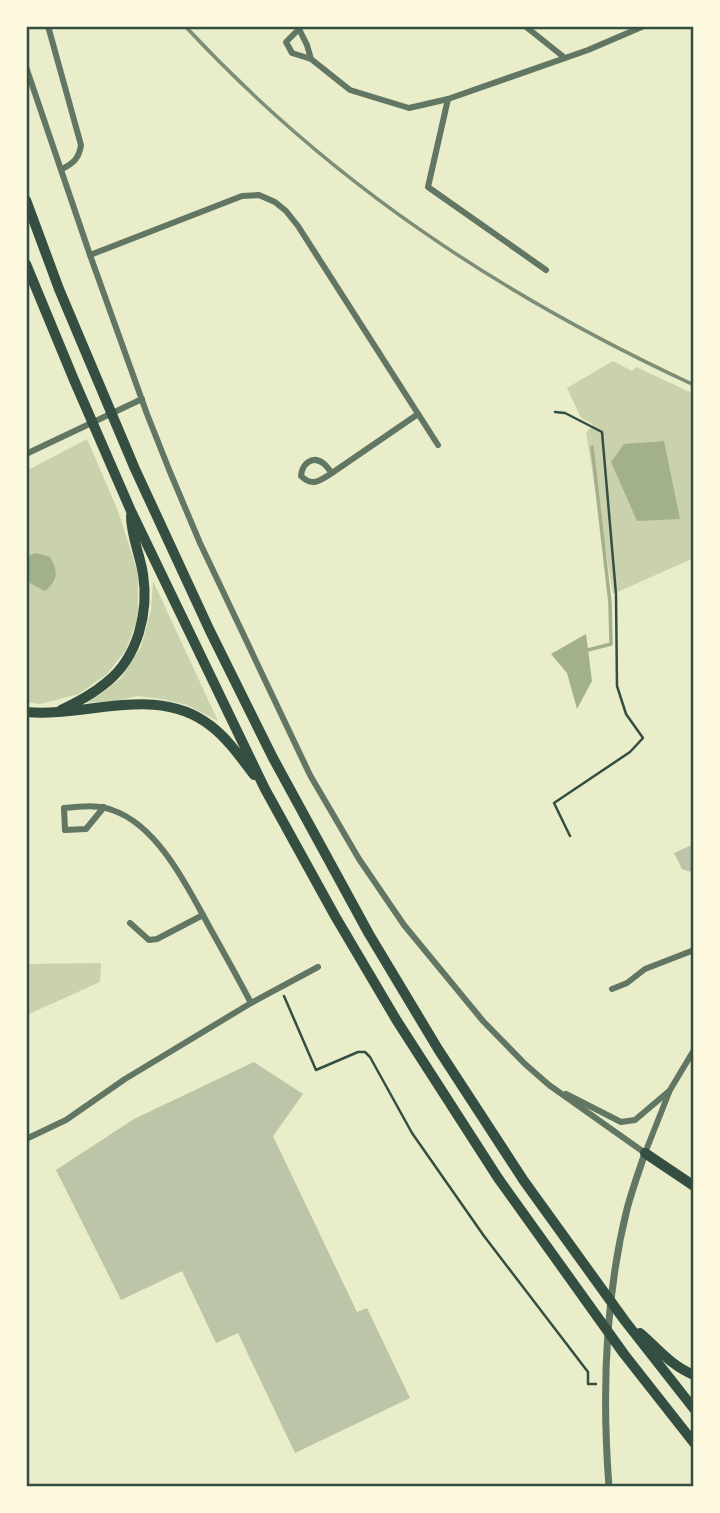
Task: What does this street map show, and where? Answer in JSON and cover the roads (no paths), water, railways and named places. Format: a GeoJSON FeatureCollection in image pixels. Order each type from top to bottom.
{"type":"FeatureCollection","features":[{"type":"Feature","properties":{"kind":"highway"},"geometry":{"type":"LineString","coordinates":[[26,201],[59,289],[135,469],[210,631],[273,758],[369,934],[438,1049],[524,1181],[625,1321],[694,1409]]}},
{"type":"Feature","properties":{"kind":"highway"},"geometry":{"type":"LineString","coordinates":[[26,264],[131,512],[265,789],[335,916],[397,1021],[498,1178],[617,1344],[694,1443]]}},
{"type":"Feature","properties":{"kind":"highway"},"geometry":{"type":"LineString","coordinates":[[58,711],[84,698],[110,680],[127,660],[140,633],[145,601],[143,574],[131,529],[131,512]]}},
{"type":"Feature","properties":{"kind":"highway"},"geometry":{"type":"LineString","coordinates":[[26,712],[145,704],[188,712],[212,726],[222,736],[265,789]]}},
{"type":"Feature","properties":{"kind":"highway"},"geometry":{"type":"LineString","coordinates":[[645,1153],[694,1186]]}},
{"type":"Feature","properties":{"kind":"highway"},"geometry":{"type":"LineString","coordinates":[[625,1321],[671,1363],[694,1375]]}},
{"type":"Feature","properties":{"kind":"street"},"geometry":{"type":"LineString","coordinates":[[48,26],[82,145],[79,157],[62,169]]}},
{"type":"Feature","properties":{"kind":"street"},"geometry":{"type":"LineString","coordinates":[[524,26],[565,58]]}},
{"type":"Feature","properties":{"kind":"street"},"geometry":{"type":"LineString","coordinates":[[311,59],[299,29],[286,42],[292,53],[311,59],[350,90],[408,108],[448,99],[565,58],[644,26]]}},
{"type":"Feature","properties":{"kind":"street"},"geometry":{"type":"LineString","coordinates":[[26,68],[142,399],[200,543],[310,775],[359,859],[404,925],[462,998],[549,1085],[645,1153]]}},
{"type":"Feature","properties":{"kind":"street"},"geometry":{"type":"LineString","coordinates":[[448,99],[428,187],[546,270]]}},
{"type":"Feature","properties":{"kind":"street"},"geometry":{"type":"LineString","coordinates":[[90,255],[242,196],[259,195],[275,202],[286,211],[313,248],[438,444]]}},
{"type":"Feature","properties":{"kind":"street"},"geometry":{"type":"LineString","coordinates":[[26,454],[142,399]]}},
{"type":"Feature","properties":{"kind":"street"},"geometry":{"type":"LineString","coordinates":[[332,473],[322,462],[315,460],[309,461],[301,470],[301,475],[311,483],[316,483],[332,473],[418,414]]}},
{"type":"Feature","properties":{"kind":"street"},"geometry":{"type":"LineString","coordinates":[[104,807],[86,829],[65,830],[64,808],[104,807],[134,822],[152,837],[170,857],[251,1003]]}},
{"type":"Feature","properties":{"kind":"street"},"geometry":{"type":"LineString","coordinates":[[130,923],[149,940],[157,939],[203,915]]}},
{"type":"Feature","properties":{"kind":"street"},"geometry":{"type":"LineString","coordinates":[[612,989],[627,983],[645,969],[694,950]]}},
{"type":"Feature","properties":{"kind":"street"},"geometry":{"type":"LineString","coordinates":[[26,1139],[66,1119],[125,1079],[251,1003],[318,967]]}},
{"type":"Feature","properties":{"kind":"street"},"geometry":{"type":"LineString","coordinates":[[608,1487],[606,1386],[617,1254],[645,1153],[670,1090],[694,1050]]}},
{"type":"Feature","properties":{"kind":"street"},"geometry":{"type":"LineString","coordinates":[[549,1085],[621,1122],[635,1120],[670,1090]]}},
{"type":"Feature","properties":{"kind":"waterway"},"geometry":{"type":"LineString","coordinates":[[588,650],[611,644],[610,603],[592,447]]}},
{"type":"Feature","properties":{"kind":"railway"},"geometry":{"type":"LineString","coordinates":[[185,26],[241,83],[299,136],[421,231],[553,313],[694,385]]}}]}
